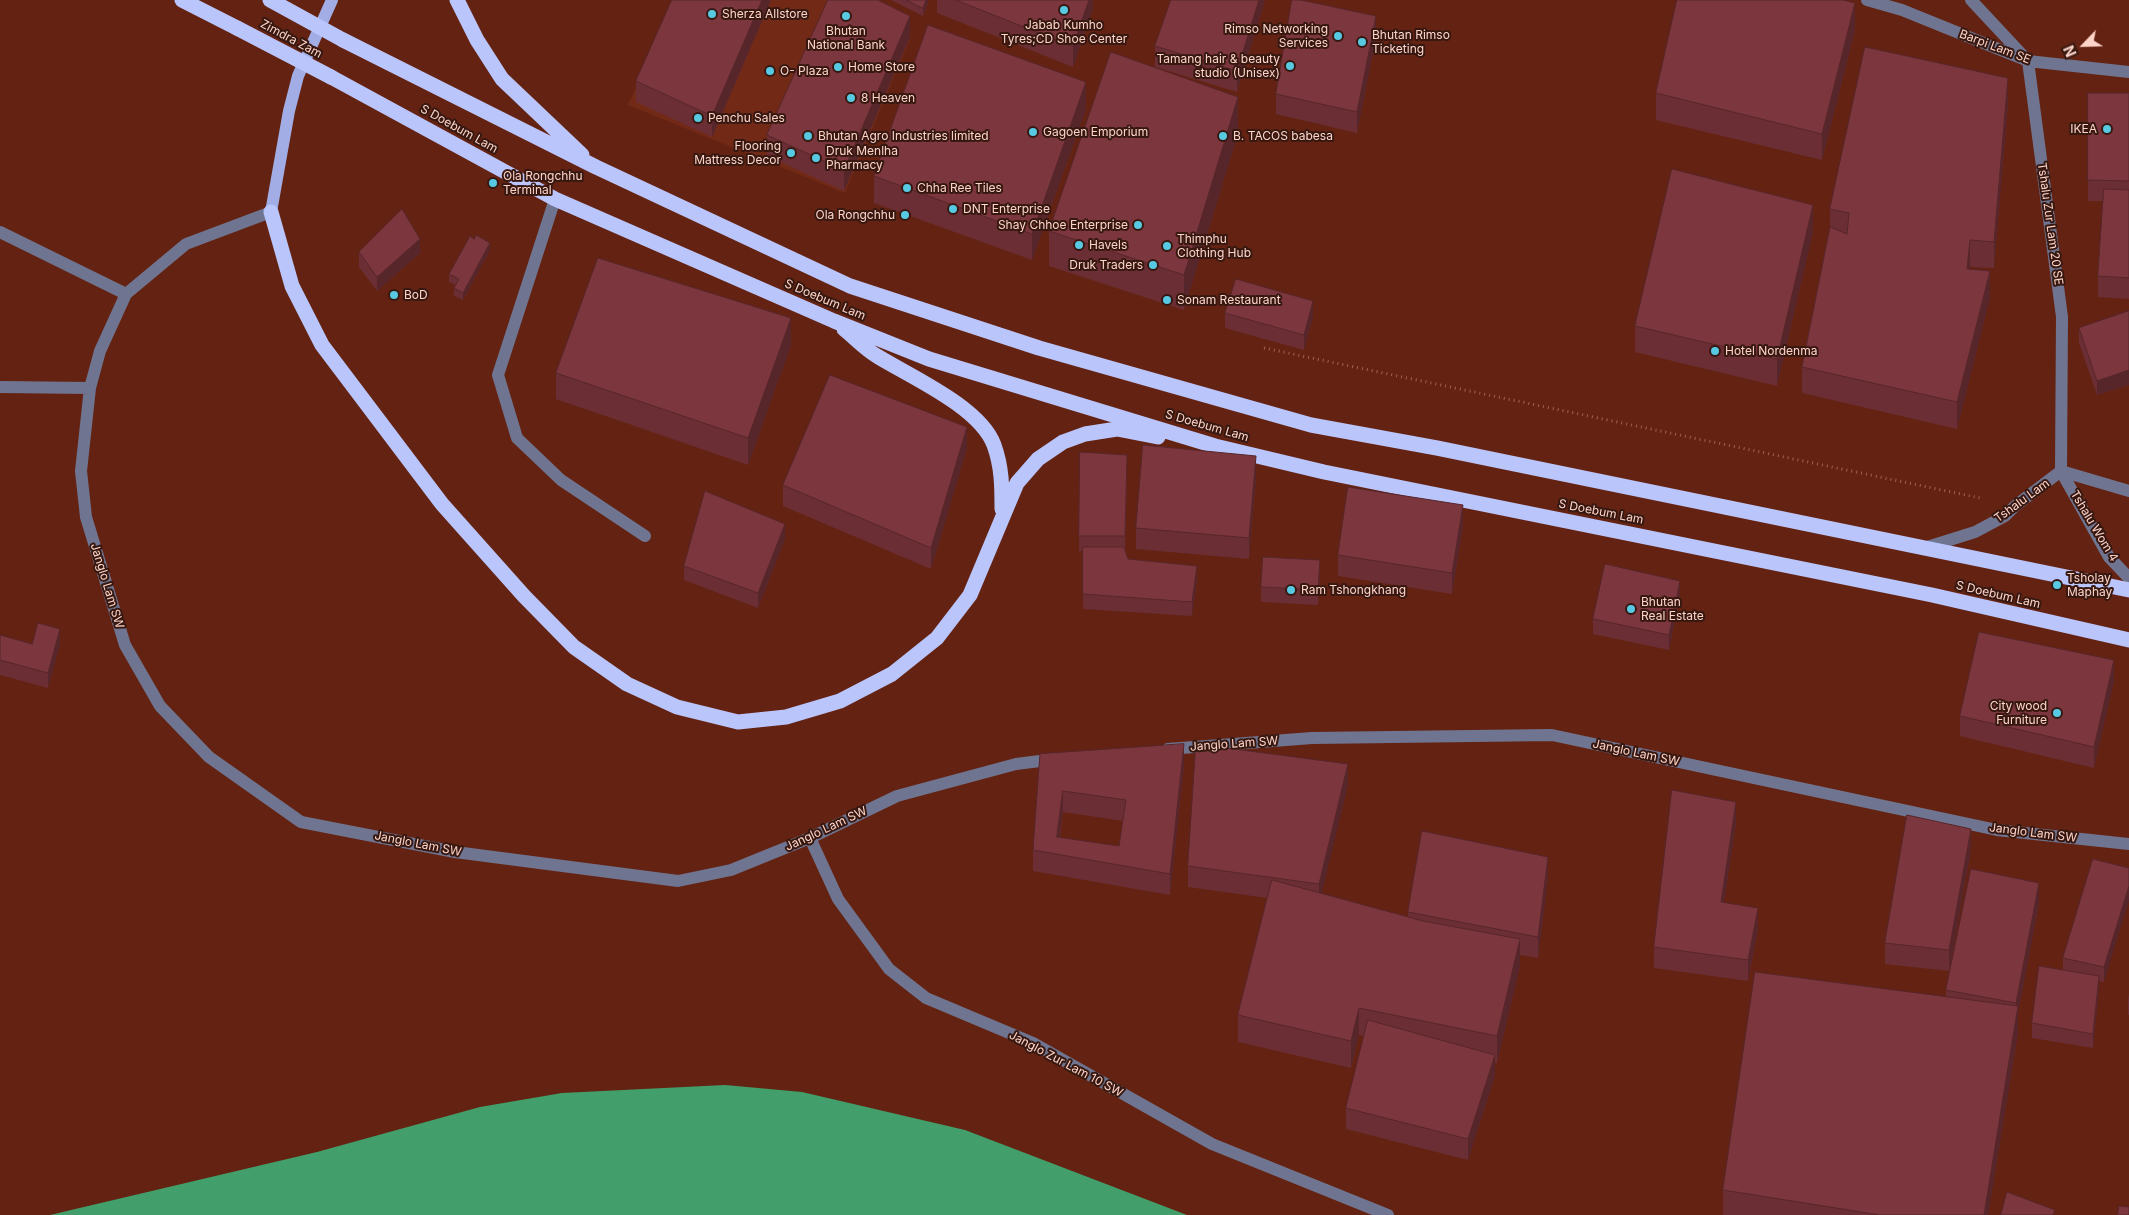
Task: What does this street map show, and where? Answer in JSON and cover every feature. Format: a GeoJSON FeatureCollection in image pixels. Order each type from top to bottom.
{"type":"FeatureCollection","features":[{"type":"Feature","properties":{"kind":"highway","name":"Zimdra Zam"},"geometry":{"type":"LineString","coordinates":[[182,0],[331,77]]}},
{"type":"Feature","properties":{"kind":"highway","name":"Zimdra Zam"},"geometry":{"type":"LineString","coordinates":[[270,0],[343,40]]}},
{"type":"Feature","properties":{"kind":"highway"},"geometry":{"type":"LineString","coordinates":[[458,0],[477,40],[502,79],[596,167]]}},
{"type":"Feature","properties":{"kind":"highway","name":"S Doebum Lam"},"geometry":{"type":"LineString","coordinates":[[343,40],[596,167],[850,286],[1136,377],[1311,425],[1437,448],[2129,590]]}},
{"type":"Feature","properties":{"kind":"highway","name":"S Doebum Lam"},"geometry":{"type":"LineString","coordinates":[[331,77],[555,199],[834,321],[929,358],[1228,449],[1324,472],[1932,595],[2129,640]]}},
{"type":"Feature","properties":{"kind":"highway"},"geometry":{"type":"LineString","coordinates":[[271,212],[292,286],[322,345],[442,504],[524,596],[574,647],[627,684],[677,707],[738,722],[786,717],[840,702],[892,674],[937,638],[970,595],[1001,516],[1017,483],[1038,459],[1063,442],[1085,434],[1118,429],[1228,449]]}},
{"type":"Feature","properties":{"kind":"highway"},"geometry":{"type":"LineString","coordinates":[[834,321],[876,355],[914,376],[978,421],[994,444],[1002,476],[1001,516]]}},
{"type":"Feature","properties":{"kind":"main road"},"geometry":{"type":"LineString","coordinates":[[271,212],[289,111],[298,76],[332,0]]}},
{"type":"Feature","properties":{"kind":"street","name":"Barpi Lam SE"},"geometry":{"type":"LineString","coordinates":[[1867,0],[1902,10],[2028,61],[2129,72]]}},
{"type":"Feature","properties":{"kind":"street"},"geometry":{"type":"LineString","coordinates":[[1971,0],[2028,61]]}},
{"type":"Feature","properties":{"kind":"street","name":"Tshalu Zur Lam 20 SE"},"geometry":{"type":"LineString","coordinates":[[2028,61],[2062,317],[2061,471]]}},
{"type":"Feature","properties":{"kind":"street"},"geometry":{"type":"LineString","coordinates":[[555,199],[498,376],[517,438],[562,480],[645,536]]}},
{"type":"Feature","properties":{"kind":"street","name":"Janglo Lam SW"},"geometry":{"type":"LineString","coordinates":[[271,212],[186,244],[126,294],[100,350],[90,388],[82,472],[86,517],[125,645],[160,706],[209,757],[301,822],[455,852],[678,881],[731,870],[810,838],[897,796],[1016,764],[1071,758]]}},
{"type":"Feature","properties":{"kind":"street"},"geometry":{"type":"LineString","coordinates":[[0,232],[126,294]]}},
{"type":"Feature","properties":{"kind":"street"},"geometry":{"type":"LineString","coordinates":[[0,387],[90,388]]}},
{"type":"Feature","properties":{"kind":"street"},"geometry":{"type":"LineString","coordinates":[[2061,471],[2129,491]]}},
{"type":"Feature","properties":{"kind":"street","name":"Tshalu Lam"},"geometry":{"type":"LineString","coordinates":[[1924,548],[1975,532],[2005,516],[2014,506],[2061,471]]}},
{"type":"Feature","properties":{"kind":"street","name":"Tshalu Wom 4"},"geometry":{"type":"LineString","coordinates":[[2061,471],[2109,557],[2129,578]]}},
{"type":"Feature","properties":{"kind":"street","name":"Janglo Lam SW"},"geometry":{"type":"LineString","coordinates":[[1156,750],[1312,738],[1552,735],[1997,830],[2129,844]]}},
{"type":"Feature","properties":{"kind":"street","name":"Janglo Zur Lam 10 SW"},"geometry":{"type":"LineString","coordinates":[[810,838],[843,907],[889,969],[926,998],[1033,1043],[1212,1144],[1388,1215]]}},
{"type":"Feature","properties":{"kind":"path"},"geometry":{"type":"LineString","coordinates":[[1264,348],[2014,506]]}},
{"type":"Feature","properties":{"kind":"shaded area","name":"O- Plaza"},"geometry":{"type":"Polygon","coordinates":[[[677,0],[830,0],[911,37],[845,193],[628,105],[677,0]]]}},
{"type":"Feature","properties":{"kind":"shaded area"},"geometry":{"type":"Polygon","coordinates":[[[725,1085],[802,1092],[965,1130],[1187,1215],[50,1215],[317,1152],[480,1107],[562,1093],[725,1085]]]}},
{"type":"Feature","properties":{"kind":"building"},"geometry":{"type":"Polygon","coordinates":[[[672,0],[762,0],[712,116],[636,81],[672,0]]]}},
{"type":"Feature","properties":{"kind":"building"},"geometry":{"type":"Polygon","coordinates":[[[828,0],[878,0],[910,16],[844,170],[767,135],[828,0]]]}},
{"type":"Feature","properties":{"kind":"building"},"geometry":{"type":"Polygon","coordinates":[[[906,0],[926,0],[923,8],[906,0]]]}},
{"type":"Feature","properties":{"kind":"building"},"geometry":{"type":"Polygon","coordinates":[[[956,0],[1089,0],[1073,46],[956,0]]]}},
{"type":"Feature","properties":{"kind":"building"},"geometry":{"type":"Polygon","coordinates":[[[1171,0],[1259,0],[1237,71],[1155,46],[1171,0]]]}},
{"type":"Feature","properties":{"kind":"building"},"geometry":{"type":"Polygon","coordinates":[[[1292,0],[1301,0],[1376,16],[1357,112],[1276,94],[1292,0]]]}},
{"type":"Feature","properties":{"kind":"building"},"geometry":{"type":"Polygon","coordinates":[[[1677,0],[1843,0],[1855,3],[1822,134],[1656,93],[1677,0]]]}},
{"type":"Feature","properties":{"kind":"building"},"geometry":{"type":"Polygon","coordinates":[[[928,25],[1086,82],[1032,234],[874,176],[928,25]]]}},
{"type":"Feature","properties":{"kind":"building"},"geometry":{"type":"Polygon","coordinates":[[[1865,47],[2008,78],[1994,242],[1970,240],[1967,269],[1990,271],[1957,402],[1802,367],[1830,227],[1847,234],[1849,213],[1830,209],[1865,47]]]}},
{"type":"Feature","properties":{"kind":"building"},"geometry":{"type":"Polygon","coordinates":[[[1111,52],[1238,97],[1184,275],[1049,231],[1111,52]]]}},
{"type":"Feature","properties":{"kind":"building"},"geometry":{"type":"Polygon","coordinates":[[[2088,93],[2129,93],[2129,181],[2088,180],[2088,93]]]}},
{"type":"Feature","properties":{"kind":"building"},"geometry":{"type":"Polygon","coordinates":[[[1672,169],[1813,205],[1777,359],[1635,326],[1672,169]]]}},
{"type":"Feature","properties":{"kind":"building"},"geometry":{"type":"Polygon","coordinates":[[[2104,189],[2129,190],[2129,278],[2098,276],[2104,189]]]}},
{"type":"Feature","properties":{"kind":"building"},"geometry":{"type":"Polygon","coordinates":[[[402,209],[420,239],[377,277],[359,252],[402,209]]]}},
{"type":"Feature","properties":{"kind":"building"},"geometry":{"type":"Polygon","coordinates":[[[476,235],[490,243],[463,293],[454,288],[459,279],[449,274],[470,236],[474,239],[476,235]]]}},
{"type":"Feature","properties":{"kind":"building"},"geometry":{"type":"Polygon","coordinates":[[[598,258],[791,318],[748,438],[556,373],[598,258]]]}},
{"type":"Feature","properties":{"kind":"building"},"geometry":{"type":"Polygon","coordinates":[[[1236,279],[1313,301],[1304,335],[1225,313],[1236,279]]]}},
{"type":"Feature","properties":{"kind":"building"},"geometry":{"type":"Polygon","coordinates":[[[2129,311],[2129,370],[2097,381],[2079,328],[2129,311]]]}},
{"type":"Feature","properties":{"kind":"building"},"geometry":{"type":"Polygon","coordinates":[[[830,375],[967,427],[931,548],[783,485],[830,375]]]}},
{"type":"Feature","properties":{"kind":"building"},"geometry":{"type":"Polygon","coordinates":[[[1143,445],[1256,456],[1249,538],[1136,528],[1143,445]]]}},
{"type":"Feature","properties":{"kind":"building"},"geometry":{"type":"Polygon","coordinates":[[[1080,452],[1127,455],[1125,536],[1079,536],[1080,452]]]}},
{"type":"Feature","properties":{"kind":"building"},"geometry":{"type":"Polygon","coordinates":[[[1348,487],[1463,505],[1452,573],[1338,555],[1348,487]]]}},
{"type":"Feature","properties":{"kind":"building"},"geometry":{"type":"Polygon","coordinates":[[[705,491],[785,524],[758,593],[684,566],[705,491]]]}},
{"type":"Feature","properties":{"kind":"building"},"geometry":{"type":"Polygon","coordinates":[[[1083,547],[1124,547],[1128,559],[1197,566],[1192,602],[1083,594],[1083,547]]]}},
{"type":"Feature","properties":{"kind":"building"},"geometry":{"type":"Polygon","coordinates":[[[1263,557],[1320,560],[1318,590],[1261,587],[1263,557]]]}},
{"type":"Feature","properties":{"kind":"building"},"geometry":{"type":"Polygon","coordinates":[[[1605,564],[1680,581],[1669,635],[1593,619],[1605,564]]]}},
{"type":"Feature","properties":{"kind":"building"},"geometry":{"type":"Polygon","coordinates":[[[38,623],[60,629],[48,673],[0,660],[0,635],[32,644],[38,623]]]}},
{"type":"Feature","properties":{"kind":"building"},"geometry":{"type":"Polygon","coordinates":[[[1979,632],[2114,660],[2094,747],[1960,716],[1979,632]]]}},
{"type":"Feature","properties":{"kind":"building"},"geometry":{"type":"Polygon","coordinates":[[[1184,744],[1170,874],[1033,850],[1040,754],[1184,744]],[[1063,791],[1057,837],[1119,846],[1126,800],[1063,791]]]}},
{"type":"Feature","properties":{"kind":"building"},"geometry":{"type":"Polygon","coordinates":[[[1196,744],[1348,764],[1319,884],[1188,866],[1196,744]]]}},
{"type":"Feature","properties":{"kind":"building"},"geometry":{"type":"Polygon","coordinates":[[[1672,790],[1736,802],[1721,902],[1758,908],[1748,960],[1654,947],[1672,790]]]}},
{"type":"Feature","properties":{"kind":"building"},"geometry":{"type":"Polygon","coordinates":[[[1907,815],[1971,829],[1949,950],[1885,943],[1907,815]]]}},
{"type":"Feature","properties":{"kind":"building"},"geometry":{"type":"Polygon","coordinates":[[[1422,831],[1548,857],[1538,937],[1408,912],[1422,831]]]}},
{"type":"Feature","properties":{"kind":"building"},"geometry":{"type":"Polygon","coordinates":[[[2093,859],[2129,868],[2129,886],[2104,967],[2063,958],[2093,859]]]}},
{"type":"Feature","properties":{"kind":"building"},"geometry":{"type":"Polygon","coordinates":[[[1971,869],[2039,883],[2016,1003],[1946,990],[1971,869]]]}},
{"type":"Feature","properties":{"kind":"building"},"geometry":{"type":"Polygon","coordinates":[[[1272,880],[1423,921],[1520,939],[1497,1036],[1359,1008],[1351,1041],[1238,1015],[1272,880]]]}},
{"type":"Feature","properties":{"kind":"building"},"geometry":{"type":"Polygon","coordinates":[[[2039,966],[2099,976],[2093,1034],[2032,1023],[2039,966]]]}},
{"type":"Feature","properties":{"kind":"building"},"geometry":{"type":"Polygon","coordinates":[[[1755,972],[2018,1006],[1984,1215],[1880,1215],[1723,1190],[1755,972]]]}},
{"type":"Feature","properties":{"kind":"building"},"geometry":{"type":"Polygon","coordinates":[[[1368,1020],[1495,1055],[1468,1139],[1346,1108],[1368,1020]]]}},
{"type":"Feature","properties":{"kind":"building"},"geometry":{"type":"Polygon","coordinates":[[[2007,1192],[2055,1210],[2053,1215],[2001,1215],[2007,1192]]]}},
{"type":"Feature","properties":{"kind":"building"},"geometry":{"type":"Polygon","coordinates":[[[2119,1206],[2129,1207],[2129,1215],[2118,1215],[2119,1206]]]}},
{"type":"Feature","properties":{"kind":"place","name":"Jabab Kumho Tyres;CD Shoe Center"},"geometry":{"type":"Point","coordinates":[1064,10]}},
{"type":"Feature","properties":{"kind":"place","name":"Sherza Allstore"},"geometry":{"type":"Point","coordinates":[712,14]}},
{"type":"Feature","properties":{"kind":"place","name":"Bhutan National Bank"},"geometry":{"type":"Point","coordinates":[846,16]}},
{"type":"Feature","properties":{"kind":"place","name":"Rimso Networking Services"},"geometry":{"type":"Point","coordinates":[1338,36]}},
{"type":"Feature","properties":{"kind":"place","name":"Bhutan Rimso Ticketing"},"geometry":{"type":"Point","coordinates":[1362,42]}},
{"type":"Feature","properties":{"kind":"place","name":"Tamang hair & beauty studio (Unisex)"},"geometry":{"type":"Point","coordinates":[1290,66]}},
{"type":"Feature","properties":{"kind":"place","name":"Home Store"},"geometry":{"type":"Point","coordinates":[838,67]}},
{"type":"Feature","properties":{"kind":"place","name":"O- Plaza"},"geometry":{"type":"Point","coordinates":[770,71]}},
{"type":"Feature","properties":{"kind":"place","name":"8 Heaven"},"geometry":{"type":"Point","coordinates":[851,98]}},
{"type":"Feature","properties":{"kind":"place","name":"Penchu Sales"},"geometry":{"type":"Point","coordinates":[698,118]}},
{"type":"Feature","properties":{"kind":"place","name":"IKEA"},"geometry":{"type":"Point","coordinates":[2107,129]}},
{"type":"Feature","properties":{"kind":"place","name":"Gagoen Emporium"},"geometry":{"type":"Point","coordinates":[1033,132]}},
{"type":"Feature","properties":{"kind":"place","name":"Bhutan Agro Industries limited"},"geometry":{"type":"Point","coordinates":[808,136]}},
{"type":"Feature","properties":{"kind":"place","name":"B. TACOS babesa"},"geometry":{"type":"Point","coordinates":[1223,136]}},
{"type":"Feature","properties":{"kind":"place","name":"Flooring Mattress Decor"},"geometry":{"type":"Point","coordinates":[791,153]}},
{"type":"Feature","properties":{"kind":"place","name":"Druk Menlha Pharmacy"},"geometry":{"type":"Point","coordinates":[816,158]}},
{"type":"Feature","properties":{"kind":"place","name":"Ola Rongchhu Terminal"},"geometry":{"type":"Point","coordinates":[493,183]}},
{"type":"Feature","properties":{"kind":"place","name":"Chha Ree Tiles"},"geometry":{"type":"Point","coordinates":[907,188]}},
{"type":"Feature","properties":{"kind":"place","name":"DNT Enterprise"},"geometry":{"type":"Point","coordinates":[953,209]}},
{"type":"Feature","properties":{"kind":"place","name":"Ola Rongchhu"},"geometry":{"type":"Point","coordinates":[905,215]}},
{"type":"Feature","properties":{"kind":"place","name":"Shay Chhoe Enterprise"},"geometry":{"type":"Point","coordinates":[1138,225]}},
{"type":"Feature","properties":{"kind":"place","name":"Havels"},"geometry":{"type":"Point","coordinates":[1079,245]}},
{"type":"Feature","properties":{"kind":"place","name":"Thimphu Clothing Hub"},"geometry":{"type":"Point","coordinates":[1167,246]}},
{"type":"Feature","properties":{"kind":"place","name":"Druk Traders"},"geometry":{"type":"Point","coordinates":[1153,265]}},
{"type":"Feature","properties":{"kind":"place","name":"BoD"},"geometry":{"type":"Point","coordinates":[394,295]}},
{"type":"Feature","properties":{"kind":"place","name":"Sonam Restaurant"},"geometry":{"type":"Point","coordinates":[1167,300]}},
{"type":"Feature","properties":{"kind":"place","name":"Hotel Nordenma"},"geometry":{"type":"Point","coordinates":[1715,351]}},
{"type":"Feature","properties":{"kind":"place","name":"Tsholay Maphay"},"geometry":{"type":"Point","coordinates":[2057,585]}},
{"type":"Feature","properties":{"kind":"place","name":"Ram Tshongkhang"},"geometry":{"type":"Point","coordinates":[1291,590]}},
{"type":"Feature","properties":{"kind":"place","name":"Bhutan Real Estate"},"geometry":{"type":"Point","coordinates":[1631,609]}},
{"type":"Feature","properties":{"kind":"place","name":"City wood Furniture"},"geometry":{"type":"Point","coordinates":[2057,713]}}]}
